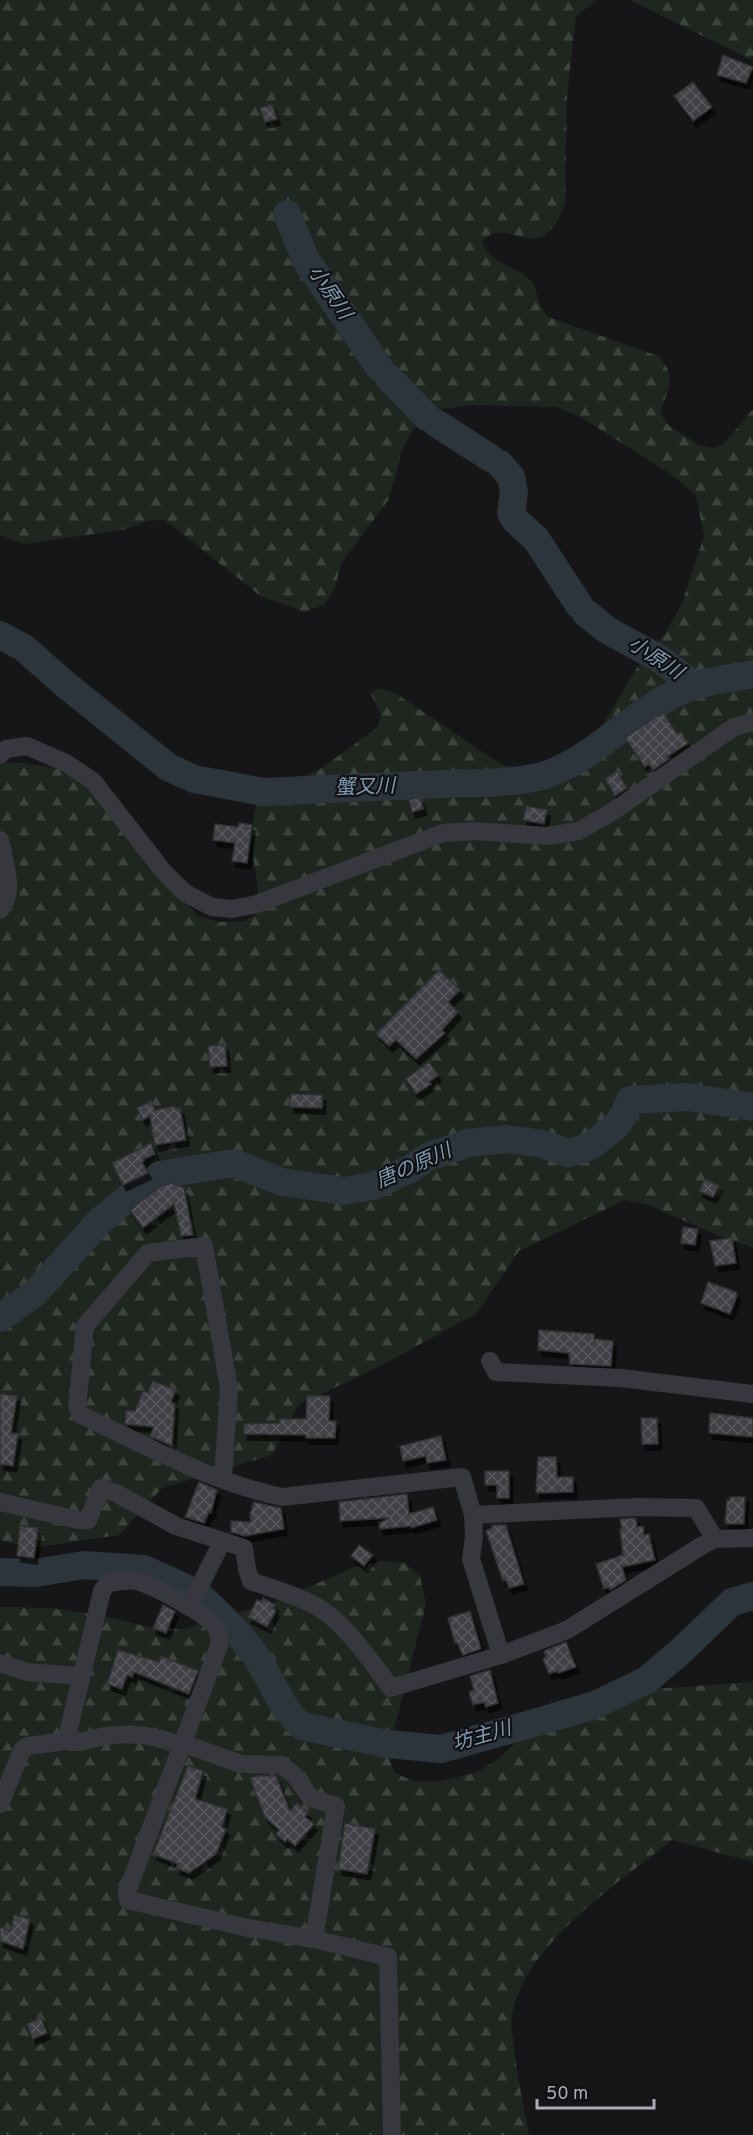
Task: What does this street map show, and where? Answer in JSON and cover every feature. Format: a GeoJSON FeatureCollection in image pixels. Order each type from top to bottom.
{"type":"FeatureCollection","features":[{"type":"Feature","properties":{"kind":"street"},"geometry":{"type":"LineString","coordinates":[[0,755],[6,748],[27,746],[66,763],[93,781],[163,871],[185,893],[212,907],[232,909],[257,904],[443,833],[474,831],[547,836],[579,831],[615,810],[734,727],[753,722]]}},
{"type":"Feature","properties":{"kind":"street"},"geometry":{"type":"LineString","coordinates":[[0,840],[9,886],[6,903],[0,910]]}},
{"type":"Feature","properties":{"kind":"street"},"geometry":{"type":"LineString","coordinates":[[223,1479],[229,1388],[204,1246],[148,1253],[85,1326],[77,1407],[81,1415],[191,1469],[257,1492],[282,1497],[462,1477],[473,1515],[474,1536],[471,1559],[501,1655]]}},
{"type":"Feature","properties":{"kind":"street"},"geometry":{"type":"LineString","coordinates":[[490,1361],[496,1372],[621,1378],[753,1394]]}},
{"type":"Feature","properties":{"kind":"street"},"geometry":{"type":"LineString","coordinates":[[0,1502],[78,1520],[88,1520],[101,1488],[116,1493],[176,1526],[244,1548],[247,1569],[252,1581],[317,1606],[334,1620],[369,1658],[391,1688],[501,1655],[567,1630],[716,1539],[753,1538]]}},
{"type":"Feature","properties":{"kind":"street"},"geometry":{"type":"LineString","coordinates":[[473,1515],[637,1507],[696,1508],[716,1539]]}},
{"type":"Feature","properties":{"kind":"street"},"geometry":{"type":"LineString","coordinates":[[189,1607],[222,1542]]}},
{"type":"Feature","properties":{"kind":"street"},"geometry":{"type":"LineString","coordinates":[[66,1741],[102,1591],[108,1583],[134,1580],[189,1607],[214,1625],[219,1634],[219,1646],[127,1892],[128,1900],[388,1957],[392,2135]]}},
{"type":"Feature","properties":{"kind":"street"},"geometry":{"type":"LineString","coordinates":[[0,1663],[27,1672],[80,1676]]}},
{"type":"Feature","properties":{"kind":"street"},"geometry":{"type":"LineString","coordinates":[[0,1804],[22,1750],[28,1746],[66,1741],[79,1742],[105,1736],[133,1734],[154,1736],[241,1764],[281,1765],[294,1775],[311,1798],[336,1806],[314,1939]]}},
{"type":"Feature","properties":{"kind":"green space"},"geometry":{"type":"Polygon","coordinates":[[[0,0],[597,0],[576,16],[567,96],[565,204],[555,224],[544,235],[534,239],[501,233],[491,234],[482,242],[496,260],[523,274],[532,282],[540,305],[548,317],[658,356],[670,377],[660,413],[669,426],[699,445],[714,448],[723,445],[753,409],[753,1247],[729,1240],[646,1204],[625,1200],[519,1251],[476,1314],[374,1369],[298,1405],[272,1455],[162,1488],[119,1535],[31,1548],[0,1540],[0,762],[60,769],[81,779],[198,916],[219,922],[245,921],[261,911],[250,836],[260,786],[269,780],[307,775],[322,768],[378,727],[381,715],[371,694],[378,688],[395,693],[499,763],[534,774],[546,771],[600,730],[636,669],[666,632],[682,603],[704,536],[696,495],[672,475],[579,416],[556,407],[473,405],[433,410],[412,431],[402,450],[389,499],[341,564],[335,588],[325,604],[305,612],[262,597],[165,520],[146,521],[127,529],[24,544],[0,535],[0,0]]]}},
{"type":"Feature","properties":{"kind":"green space"},"geometry":{"type":"Polygon","coordinates":[[[630,0],[753,0],[753,58],[749,59],[630,0]]]}},
{"type":"Feature","properties":{"kind":"green space"},"geometry":{"type":"Polygon","coordinates":[[[381,1561],[405,1563],[420,1577],[426,1604],[388,1754],[394,1772],[412,1781],[441,1781],[475,1773],[496,1761],[530,1729],[549,1717],[593,1702],[654,1689],[753,1682],[753,1862],[672,1840],[601,1896],[553,1941],[534,1965],[520,1990],[511,2020],[518,2079],[529,2135],[0,2135],[0,1607],[51,1608],[101,1615],[152,1628],[183,1629],[272,1603],[352,1568],[381,1561]]]}},
{"type":"Feature","properties":{"kind":"building"},"geometry":{"type":"Polygon","coordinates":[[[723,55],[753,67],[746,83],[717,75],[723,55]]]}},
{"type":"Feature","properties":{"kind":"building"},"geometry":{"type":"Polygon","coordinates":[[[693,82],[712,107],[693,121],[674,96],[693,82]]]}},
{"type":"Feature","properties":{"kind":"building"},"geometry":{"type":"Polygon","coordinates":[[[272,105],[277,119],[265,122],[260,108],[272,105]]]}},
{"type":"Feature","properties":{"kind":"building"},"geometry":{"type":"Polygon","coordinates":[[[663,712],[677,734],[681,732],[688,743],[653,770],[649,764],[645,767],[625,738],[663,712]]]}},
{"type":"Feature","properties":{"kind":"building"},"geometry":{"type":"Polygon","coordinates":[[[617,771],[627,788],[615,796],[605,779],[617,771]]]}},
{"type":"Feature","properties":{"kind":"building"},"geometry":{"type":"Polygon","coordinates":[[[420,797],[423,809],[412,812],[409,800],[420,797]]]}},
{"type":"Feature","properties":{"kind":"building"},"geometry":{"type":"Polygon","coordinates":[[[526,806],[547,810],[544,824],[523,820],[526,806]]]}},
{"type":"Feature","properties":{"kind":"building"},"geometry":{"type":"Polygon","coordinates":[[[239,823],[252,825],[247,863],[232,861],[235,843],[213,840],[215,824],[238,827],[239,823]]]}},
{"type":"Feature","properties":{"kind":"building"},"geometry":{"type":"Polygon","coordinates":[[[439,970],[460,990],[448,1002],[458,1012],[442,1030],[445,1033],[416,1059],[396,1040],[389,1046],[376,1034],[439,970]]]}},
{"type":"Feature","properties":{"kind":"building"},"geometry":{"type":"Polygon","coordinates":[[[225,1045],[227,1066],[210,1067],[208,1046],[225,1045]]]}},
{"type":"Feature","properties":{"kind":"building"},"geometry":{"type":"Polygon","coordinates":[[[429,1062],[438,1075],[429,1082],[431,1084],[416,1094],[406,1079],[429,1062]]]}},
{"type":"Feature","properties":{"kind":"building"},"geometry":{"type":"Polygon","coordinates":[[[291,1094],[322,1095],[322,1108],[290,1107],[291,1094]]]}},
{"type":"Feature","properties":{"kind":"building"},"geometry":{"type":"Polygon","coordinates":[[[151,1101],[155,1110],[175,1106],[175,1109],[180,1108],[186,1140],[155,1145],[150,1116],[143,1120],[137,1108],[151,1101]]]}},
{"type":"Feature","properties":{"kind":"building"},"geometry":{"type":"Polygon","coordinates":[[[151,1143],[155,1154],[142,1162],[148,1173],[123,1185],[112,1163],[151,1143]]]}},
{"type":"Feature","properties":{"kind":"building"},"geometry":{"type":"Polygon","coordinates":[[[705,1179],[719,1186],[713,1197],[699,1191],[705,1179]]]}},
{"type":"Feature","properties":{"kind":"building"},"geometry":{"type":"Polygon","coordinates":[[[172,1183],[184,1188],[193,1235],[181,1236],[174,1204],[143,1228],[130,1210],[161,1186],[172,1183]]]}},
{"type":"Feature","properties":{"kind":"building"},"geometry":{"type":"Polygon","coordinates":[[[683,1227],[698,1229],[695,1245],[681,1243],[683,1227]]]}},
{"type":"Feature","properties":{"kind":"building"},"geometry":{"type":"Polygon","coordinates":[[[732,1238],[736,1263],[715,1266],[710,1241],[732,1238]]]}},
{"type":"Feature","properties":{"kind":"building"},"geometry":{"type":"Polygon","coordinates":[[[708,1282],[736,1292],[737,1296],[730,1314],[701,1303],[708,1282]]]}},
{"type":"Feature","properties":{"kind":"building"},"geometry":{"type":"Polygon","coordinates":[[[539,1330],[594,1334],[594,1339],[613,1341],[611,1366],[570,1364],[569,1353],[538,1350],[539,1330]]]}},
{"type":"Feature","properties":{"kind":"building"},"geometry":{"type":"Polygon","coordinates":[[[153,1381],[176,1390],[171,1402],[175,1404],[172,1446],[150,1436],[154,1427],[125,1424],[126,1411],[135,1411],[143,1391],[148,1393],[153,1381]]]}},
{"type":"Feature","properties":{"kind":"building"},"geometry":{"type":"Polygon","coordinates":[[[0,1394],[17,1396],[11,1433],[18,1434],[13,1466],[0,1464],[0,1394]]]}},
{"type":"Feature","properties":{"kind":"building"},"geometry":{"type":"Polygon","coordinates":[[[307,1396],[330,1396],[329,1421],[336,1421],[335,1438],[244,1434],[244,1424],[280,1423],[280,1419],[306,1419],[307,1396]]]}},
{"type":"Feature","properties":{"kind":"building"},"geometry":{"type":"Polygon","coordinates":[[[710,1413],[753,1418],[753,1437],[709,1433],[710,1413]]]}},
{"type":"Feature","properties":{"kind":"building"},"geometry":{"type":"Polygon","coordinates":[[[641,1418],[657,1418],[658,1444],[642,1444],[641,1418]]]}},
{"type":"Feature","properties":{"kind":"building"},"geometry":{"type":"Polygon","coordinates":[[[441,1436],[446,1460],[427,1463],[426,1456],[403,1461],[400,1446],[441,1436]]]}},
{"type":"Feature","properties":{"kind":"building"},"geometry":{"type":"Polygon","coordinates":[[[538,1457],[556,1457],[557,1477],[573,1477],[573,1492],[536,1493],[538,1457]]]}},
{"type":"Feature","properties":{"kind":"building"},"geometry":{"type":"Polygon","coordinates":[[[485,1471],[509,1471],[509,1498],[497,1498],[497,1485],[485,1485],[485,1471]]]}},
{"type":"Feature","properties":{"kind":"building"},"geometry":{"type":"Polygon","coordinates":[[[199,1482],[217,1490],[211,1513],[209,1512],[204,1523],[185,1517],[199,1482]]]}},
{"type":"Feature","properties":{"kind":"building"},"geometry":{"type":"Polygon","coordinates":[[[407,1494],[409,1514],[433,1507],[437,1520],[411,1528],[411,1526],[380,1529],[379,1523],[390,1518],[340,1521],[339,1502],[407,1494]]]}},
{"type":"Feature","properties":{"kind":"building"},"geometry":{"type":"Polygon","coordinates":[[[730,1497],[745,1497],[744,1524],[725,1524],[727,1500],[730,1500],[730,1497]]]}},
{"type":"Feature","properties":{"kind":"building"},"geometry":{"type":"Polygon","coordinates":[[[254,1502],[281,1508],[284,1529],[245,1536],[231,1532],[231,1521],[251,1522],[250,1514],[254,1502]]]}},
{"type":"Feature","properties":{"kind":"building"},"geometry":{"type":"Polygon","coordinates":[[[636,1518],[637,1527],[643,1526],[644,1535],[649,1534],[655,1560],[622,1567],[626,1580],[610,1590],[609,1587],[604,1589],[596,1564],[623,1555],[620,1519],[636,1518]]]}},
{"type":"Feature","properties":{"kind":"building"},"geometry":{"type":"Polygon","coordinates":[[[492,1525],[506,1525],[524,1584],[509,1588],[506,1580],[503,1581],[486,1531],[492,1528],[492,1525]]]}},
{"type":"Feature","properties":{"kind":"building"},"geometry":{"type":"Polygon","coordinates":[[[20,1526],[38,1528],[34,1558],[17,1556],[20,1526]]]}},
{"type":"Feature","properties":{"kind":"building"},"geometry":{"type":"Polygon","coordinates":[[[359,1545],[373,1555],[364,1566],[351,1556],[359,1545]]]}},
{"type":"Feature","properties":{"kind":"building"},"geometry":{"type":"Polygon","coordinates":[[[263,1598],[275,1605],[273,1608],[276,1611],[267,1627],[248,1617],[257,1600],[261,1602],[263,1598]]]}},
{"type":"Feature","properties":{"kind":"building"},"geometry":{"type":"Polygon","coordinates":[[[163,1605],[175,1611],[166,1633],[153,1628],[163,1605]]]}},
{"type":"Feature","properties":{"kind":"building"},"geometry":{"type":"Polygon","coordinates":[[[470,1611],[481,1649],[463,1655],[455,1643],[448,1618],[470,1611]]]}},
{"type":"Feature","properties":{"kind":"building"},"geometry":{"type":"Polygon","coordinates":[[[566,1642],[576,1667],[549,1674],[543,1659],[546,1657],[544,1651],[566,1642]]]}},
{"type":"Feature","properties":{"kind":"building"},"geometry":{"type":"Polygon","coordinates":[[[118,1650],[159,1662],[161,1656],[198,1671],[189,1694],[134,1672],[132,1677],[127,1675],[122,1689],[107,1684],[118,1650]]]}},
{"type":"Feature","properties":{"kind":"building"},"geometry":{"type":"Polygon","coordinates":[[[490,1670],[498,1703],[486,1707],[484,1702],[473,1705],[469,1692],[474,1690],[470,1676],[490,1670]]]}},
{"type":"Feature","properties":{"kind":"building"},"geometry":{"type":"Polygon","coordinates":[[[188,1766],[203,1771],[195,1799],[227,1809],[222,1827],[226,1829],[216,1854],[189,1873],[176,1868],[178,1864],[153,1854],[188,1766]]]}},
{"type":"Feature","properties":{"kind":"building"},"geometry":{"type":"Polygon","coordinates":[[[276,1776],[290,1811],[297,1803],[308,1813],[305,1817],[314,1824],[295,1846],[287,1839],[285,1842],[276,1834],[279,1830],[265,1817],[250,1778],[276,1776]]]}},
{"type":"Feature","properties":{"kind":"building"},"geometry":{"type":"Polygon","coordinates":[[[345,1823],[375,1829],[367,1874],[338,1869],[345,1823]]]}},
{"type":"Feature","properties":{"kind":"building"},"geometry":{"type":"Polygon","coordinates":[[[14,1915],[30,1919],[23,1949],[0,1941],[0,1927],[11,1931],[14,1915]]]}},
{"type":"Feature","properties":{"kind":"building"},"geometry":{"type":"Polygon","coordinates":[[[41,2018],[47,2033],[33,2039],[27,2024],[41,2018]]]}},
{"type":"Feature","properties":{"kind":"waterway","name":"小原川"},"geometry":{"type":"LineString","coordinates":[[287,214],[306,260],[379,367]]}},
{"type":"Feature","properties":{"kind":"waterway","name":"小原川"},"geometry":{"type":"LineString","coordinates":[[388,377],[427,417]]}},
{"type":"Feature","properties":{"kind":"waterway","name":"小原川"},"geometry":{"type":"LineString","coordinates":[[436,423],[492,459]]}},
{"type":"Feature","properties":{"kind":"waterway","name":"小原川"},"geometry":{"type":"LineString","coordinates":[[500,464],[511,477],[514,492],[511,513],[515,520],[536,539],[579,605]]}},
{"type":"Feature","properties":{"kind":"waterway","name":"小原川"},"geometry":{"type":"LineString","coordinates":[[586,613],[607,630],[660,659],[694,685]]}},
{"type":"Feature","properties":{"kind":"waterway","name":"蟹又川"},"geometry":{"type":"LineString","coordinates":[[0,635],[24,648],[168,767],[194,779],[264,792],[497,782],[543,776],[568,765],[600,745],[645,711],[678,692],[705,683],[753,674]]}},
{"type":"Feature","properties":{"kind":"waterway","name":"唐の原川"},"geometry":{"type":"LineString","coordinates":[[0,1318],[35,1293],[100,1221],[147,1182],[165,1174],[234,1163],[282,1182],[344,1191],[374,1186],[412,1168],[427,1157],[468,1143],[508,1139],[543,1144],[568,1153],[591,1146],[616,1126],[630,1100],[687,1097],[753,1107]]}},
{"type":"Feature","properties":{"kind":"waterway","name":"坊主川"},"geometry":{"type":"LineString","coordinates":[[0,1572],[35,1573],[84,1565],[144,1569],[188,1589]]}},
{"type":"Feature","properties":{"kind":"waterway","name":"坊主川"},"geometry":{"type":"LineString","coordinates":[[201,1597],[248,1646],[289,1713],[302,1726],[387,1744],[441,1749],[595,1705],[647,1680],[732,1602],[753,1596]]}}]}
